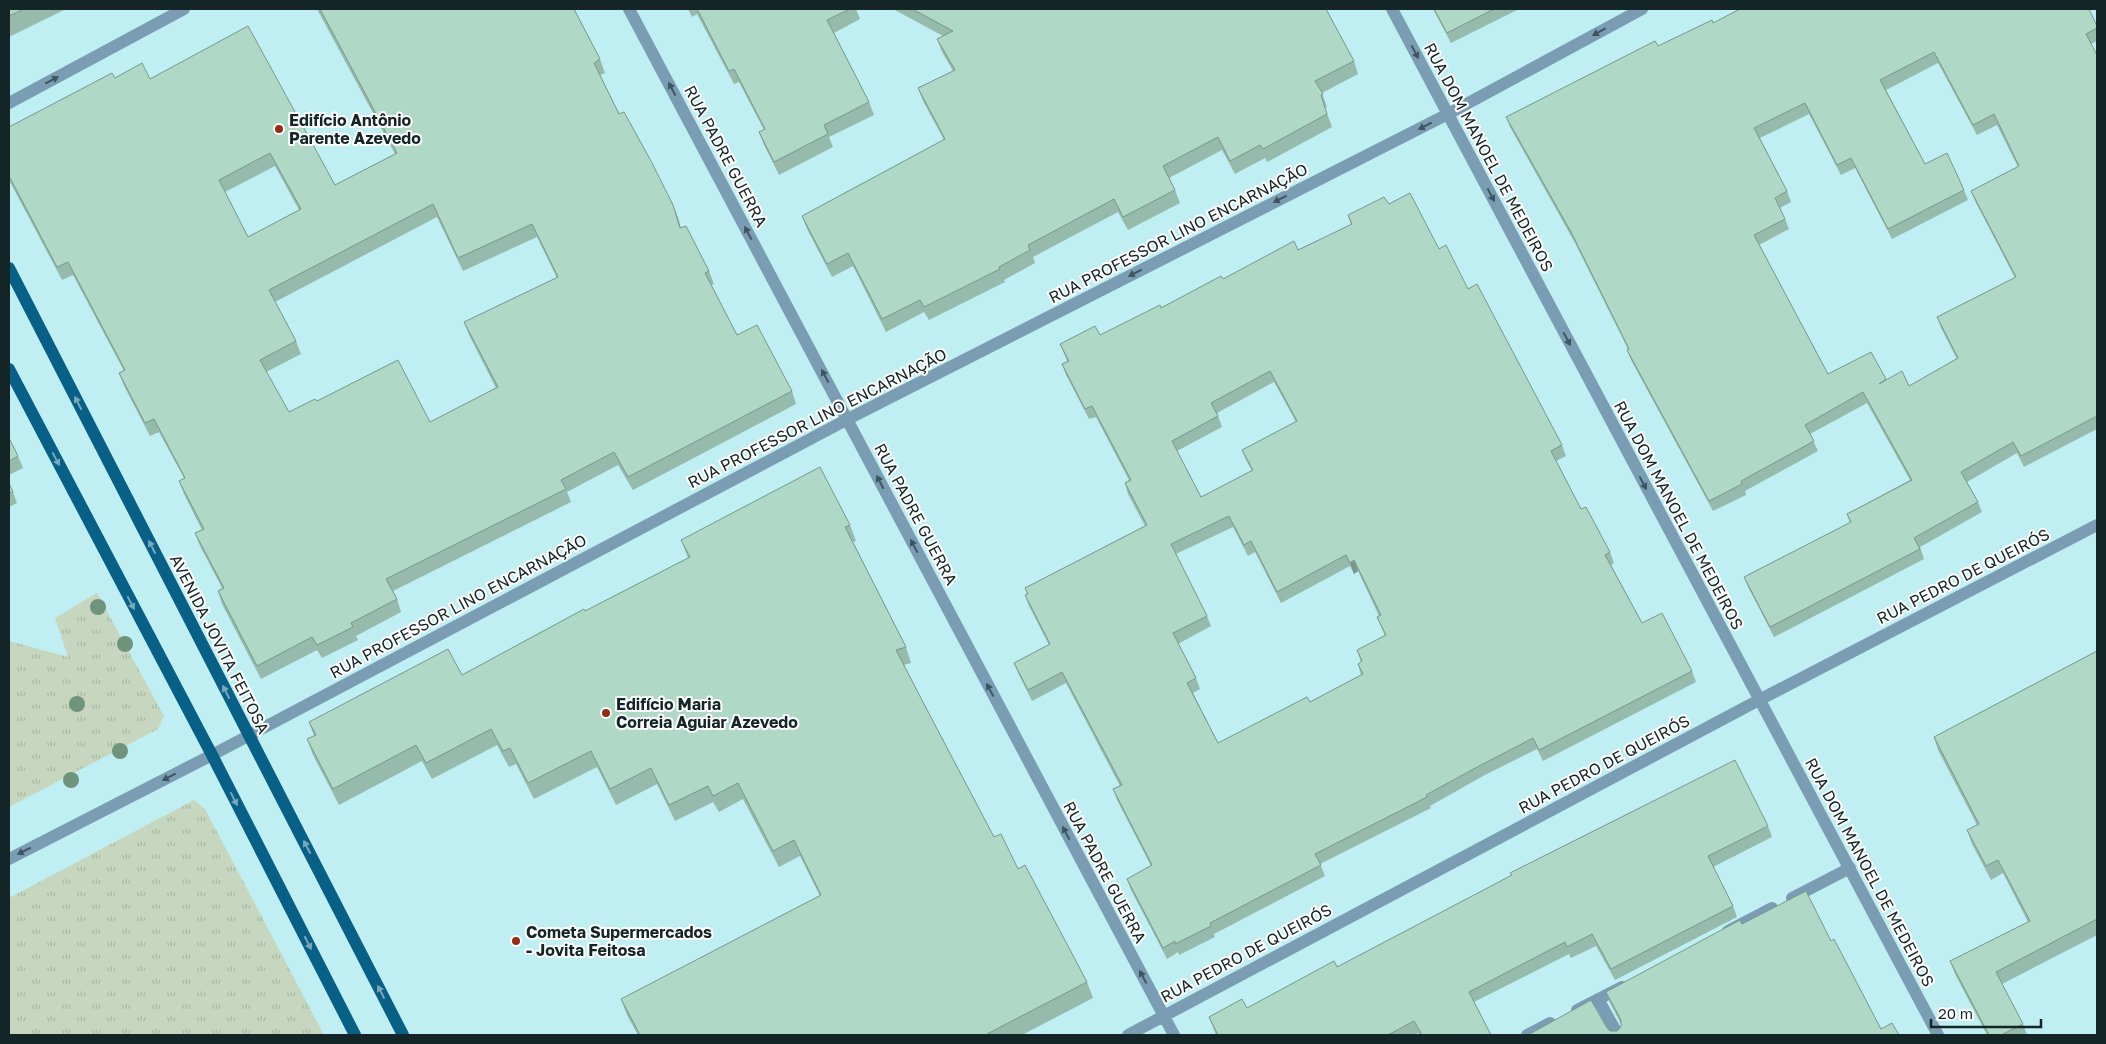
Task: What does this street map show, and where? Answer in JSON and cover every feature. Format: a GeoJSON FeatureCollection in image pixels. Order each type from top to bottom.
{"type":"FeatureCollection","features":[{"type":"Feature","properties":{"kind":"main road","name":"AVENIDA JOVITA FEITOSA"},"geometry":{"type":"LineString","coordinates":[[9,268],[403,1035]]}},
{"type":"Feature","properties":{"kind":"main road"},"geometry":{"type":"LineString","coordinates":[[9,369],[212,755],[355,1035]]}},
{"type":"Feature","properties":{"kind":"street"},"geometry":{"type":"LineString","coordinates":[[9,103],[184,9]]}},
{"type":"Feature","properties":{"kind":"street","name":"RUA PADRE GUERRA"},"geometry":{"type":"LineString","coordinates":[[629,9],[1174,1035]]}},
{"type":"Feature","properties":{"kind":"street","name":"RUA DOM MANOEL DE MEDEIROS"},"geometry":{"type":"LineString","coordinates":[[1392,9],[1938,1035]]}},
{"type":"Feature","properties":{"kind":"street","name":"RUA PROFESSOR LINO ENCARNAÇÃO"},"geometry":{"type":"LineString","coordinates":[[9,859],[212,755],[848,419],[1448,114],[1642,9]]}},
{"type":"Feature","properties":{"kind":"street","name":"RUA PEDRO DE QUEIRÓS"},"geometry":{"type":"LineString","coordinates":[[1128,1035],[1759,700],[2097,525]]}},
{"type":"Feature","properties":{"kind":"street"},"geometry":{"type":"LineString","coordinates":[[1720,936],[1850,868]]}},
{"type":"Feature","properties":{"kind":"street"},"geometry":{"type":"LineString","coordinates":[[1527,1035],[1633,981]]}},
{"type":"Feature","properties":{"kind":"street"},"geometry":{"type":"LineString","coordinates":[[1598,999],[1618,1035]]}},
{"type":"Feature","properties":{"kind":"green space"},"geometry":{"type":"Polygon","coordinates":[[[97,593],[164,716],[158,729],[9,807],[9,641],[68,657],[55,618],[97,593]]]}},
{"type":"Feature","properties":{"kind":"green space"},"geometry":{"type":"Polygon","coordinates":[[[194,800],[205,809],[324,1035],[9,1035],[9,898],[194,800]]]}},
{"type":"Feature","properties":{"kind":"building"},"geometry":{"type":"Polygon","coordinates":[[[9,9],[24,9],[9,16],[9,9]]]}},
{"type":"Feature","properties":{"kind":"building"},"geometry":{"type":"Polygon","coordinates":[[[320,9],[574,9],[600,59],[594,63],[619,114],[624,112],[651,161],[673,205],[680,228],[686,226],[709,271],[705,273],[737,335],[757,325],[792,391],[628,477],[614,452],[561,480],[566,489],[386,579],[397,599],[351,623],[353,627],[317,645],[312,637],[257,666],[218,591],[224,588],[195,533],[204,529],[179,481],[185,478],[154,419],[145,423],[119,373],[125,370],[68,262],[57,267],[9,176],[9,127],[112,73],[115,78],[142,63],[150,79],[248,26],[335,185],[397,153],[320,9]],[[270,153],[219,180],[248,237],[301,209],[270,153]],[[433,204],[269,290],[296,341],[260,360],[289,412],[315,399],[317,401],[398,360],[430,422],[498,387],[464,322],[558,277],[532,224],[458,258],[433,204]]]}},
{"type":"Feature","properties":{"kind":"building"},"geometry":{"type":"Polygon","coordinates":[[[697,9],[850,9],[827,20],[869,102],[824,125],[828,134],[774,162],[759,132],[765,129],[734,69],[729,71],[697,9]]]}},
{"type":"Feature","properties":{"kind":"building"},"geometry":{"type":"Polygon","coordinates":[[[912,9],[1326,9],[1354,61],[1315,81],[1323,94],[1321,95],[1327,114],[1263,149],[1260,145],[1230,161],[1218,137],[1163,166],[1175,190],[1123,217],[1114,199],[1028,245],[1030,250],[999,267],[1000,269],[924,307],[920,300],[882,319],[848,253],[827,264],[802,216],[945,139],[918,88],[955,70],[937,39],[953,31],[912,9]]]}},
{"type":"Feature","properties":{"kind":"building"},"geometry":{"type":"Polygon","coordinates":[[[1434,9],[1494,9],[1447,33],[1434,9]]]}},
{"type":"Feature","properties":{"kind":"building"},"geometry":{"type":"Polygon","coordinates":[[[1740,9],[2089,9],[2097,26],[2097,28],[2086,34],[2097,55],[2097,416],[2021,456],[2013,442],[1961,472],[1978,502],[1914,538],[1920,549],[1770,627],[1744,577],[1851,522],[1847,514],[1912,480],[1863,392],[1805,425],[1814,441],[1741,481],[1742,484],[1709,501],[1627,350],[1629,349],[1571,232],[1506,117],[1655,41],[1658,46],[1712,20],[1713,23],[1740,9]],[[1934,52],[1880,80],[1925,164],[1947,153],[1964,190],[1888,229],[1851,158],[1837,165],[1805,103],[1754,128],[1787,191],[1775,198],[1785,219],[1754,235],[1828,374],[1871,352],[1886,379],[1879,384],[1902,371],[1909,386],[1958,358],[1937,317],[2016,277],[1971,191],[2019,166],[1994,114],[1973,125],[1934,52]]]}},
{"type":"Feature","properties":{"kind":"building"},"geometry":{"type":"Polygon","coordinates":[[[1410,193],[1439,249],[1446,245],[1468,289],[1477,284],[1562,445],[1551,451],[1581,509],[1586,507],[1610,552],[1605,555],[1642,623],[1662,613],[1692,671],[1539,750],[1533,738],[1479,766],[1426,795],[1427,797],[1315,854],[1321,865],[1210,923],[1211,926],[1163,948],[1127,879],[1152,865],[1113,789],[1122,785],[1062,672],[1028,690],[1014,663],[1050,644],[1025,595],[1028,594],[1025,588],[1147,525],[1125,483],[1131,480],[1092,406],[1085,409],[1062,364],[1069,361],[1060,344],[1095,326],[1100,335],[1160,305],[1161,308],[1221,276],[1223,279],[1294,241],[1298,250],[1352,224],[1348,215],[1384,197],[1389,204],[1410,193]],[[1270,371],[1211,403],[1218,416],[1172,441],[1201,497],[1253,470],[1242,450],[1297,421],[1270,371]],[[1229,516],[1171,544],[1207,616],[1173,633],[1196,678],[1187,683],[1218,743],[1307,697],[1310,702],[1363,674],[1358,664],[1362,661],[1357,650],[1386,635],[1377,617],[1381,615],[1354,560],[1350,563],[1346,555],[1277,592],[1251,541],[1244,545],[1229,516]]]}},
{"type":"Feature","properties":{"kind":"building"},"geometry":{"type":"Polygon","coordinates":[[[9,438],[18,456],[9,461],[9,438]]]}},
{"type":"Feature","properties":{"kind":"building"},"geometry":{"type":"Polygon","coordinates":[[[820,467],[850,525],[845,527],[906,647],[896,650],[994,837],[1001,834],[1018,869],[1025,865],[1087,982],[985,1035],[640,1035],[621,999],[821,895],[794,840],[773,851],[738,783],[713,796],[708,786],[669,805],[651,768],[610,789],[591,751],[528,783],[510,748],[503,751],[491,729],[426,763],[416,745],[333,789],[307,739],[316,735],[309,722],[448,649],[462,675],[584,609],[585,611],[690,557],[681,540],[820,467]]]}},
{"type":"Feature","properties":{"kind":"building"},"geometry":{"type":"Polygon","coordinates":[[[9,483],[13,492],[9,493],[9,483]]]}},
{"type":"Feature","properties":{"kind":"building"},"geometry":{"type":"Polygon","coordinates":[[[2097,651],[2097,919],[1996,972],[2023,1024],[2001,1035],[1989,1035],[1950,961],[2030,921],[1998,860],[1986,866],[1967,830],[1979,824],[1934,737],[2097,651]]]}},
{"type":"Feature","properties":{"kind":"building"},"geometry":{"type":"Polygon","coordinates":[[[1735,760],[1768,826],[1708,856],[1733,906],[1611,969],[1592,934],[1567,947],[1565,942],[1469,992],[1491,1035],[1422,1035],[1414,1021],[1388,1035],[1218,1035],[1209,1017],[1242,999],[1247,1008],[1334,961],[1337,967],[1512,875],[1510,873],[1735,760]]]}},
{"type":"Feature","properties":{"kind":"building"},"geometry":{"type":"Polygon","coordinates":[[[1806,891],[1831,941],[1834,939],[1881,1029],[1892,1023],[1899,1035],[1528,1035],[1591,1000],[1607,1028],[1610,1031],[1617,1031],[1621,1027],[1621,1020],[1606,992],[1740,920],[1742,924],[1806,891]]]}},
{"type":"Feature","properties":{"kind":"place","name":"Edifício Antônio Parente Azevedo"},"geometry":{"type":"Point","coordinates":[279,129]}},
{"type":"Feature","properties":{"kind":"place","name":"Edifício Maria Correia Aguiar Azevedo"},"geometry":{"type":"Point","coordinates":[606,713]}},
{"type":"Feature","properties":{"kind":"place","name":"Cometa Supermercados - Jovita Feitosa"},"geometry":{"type":"Point","coordinates":[516,941]}}]}
